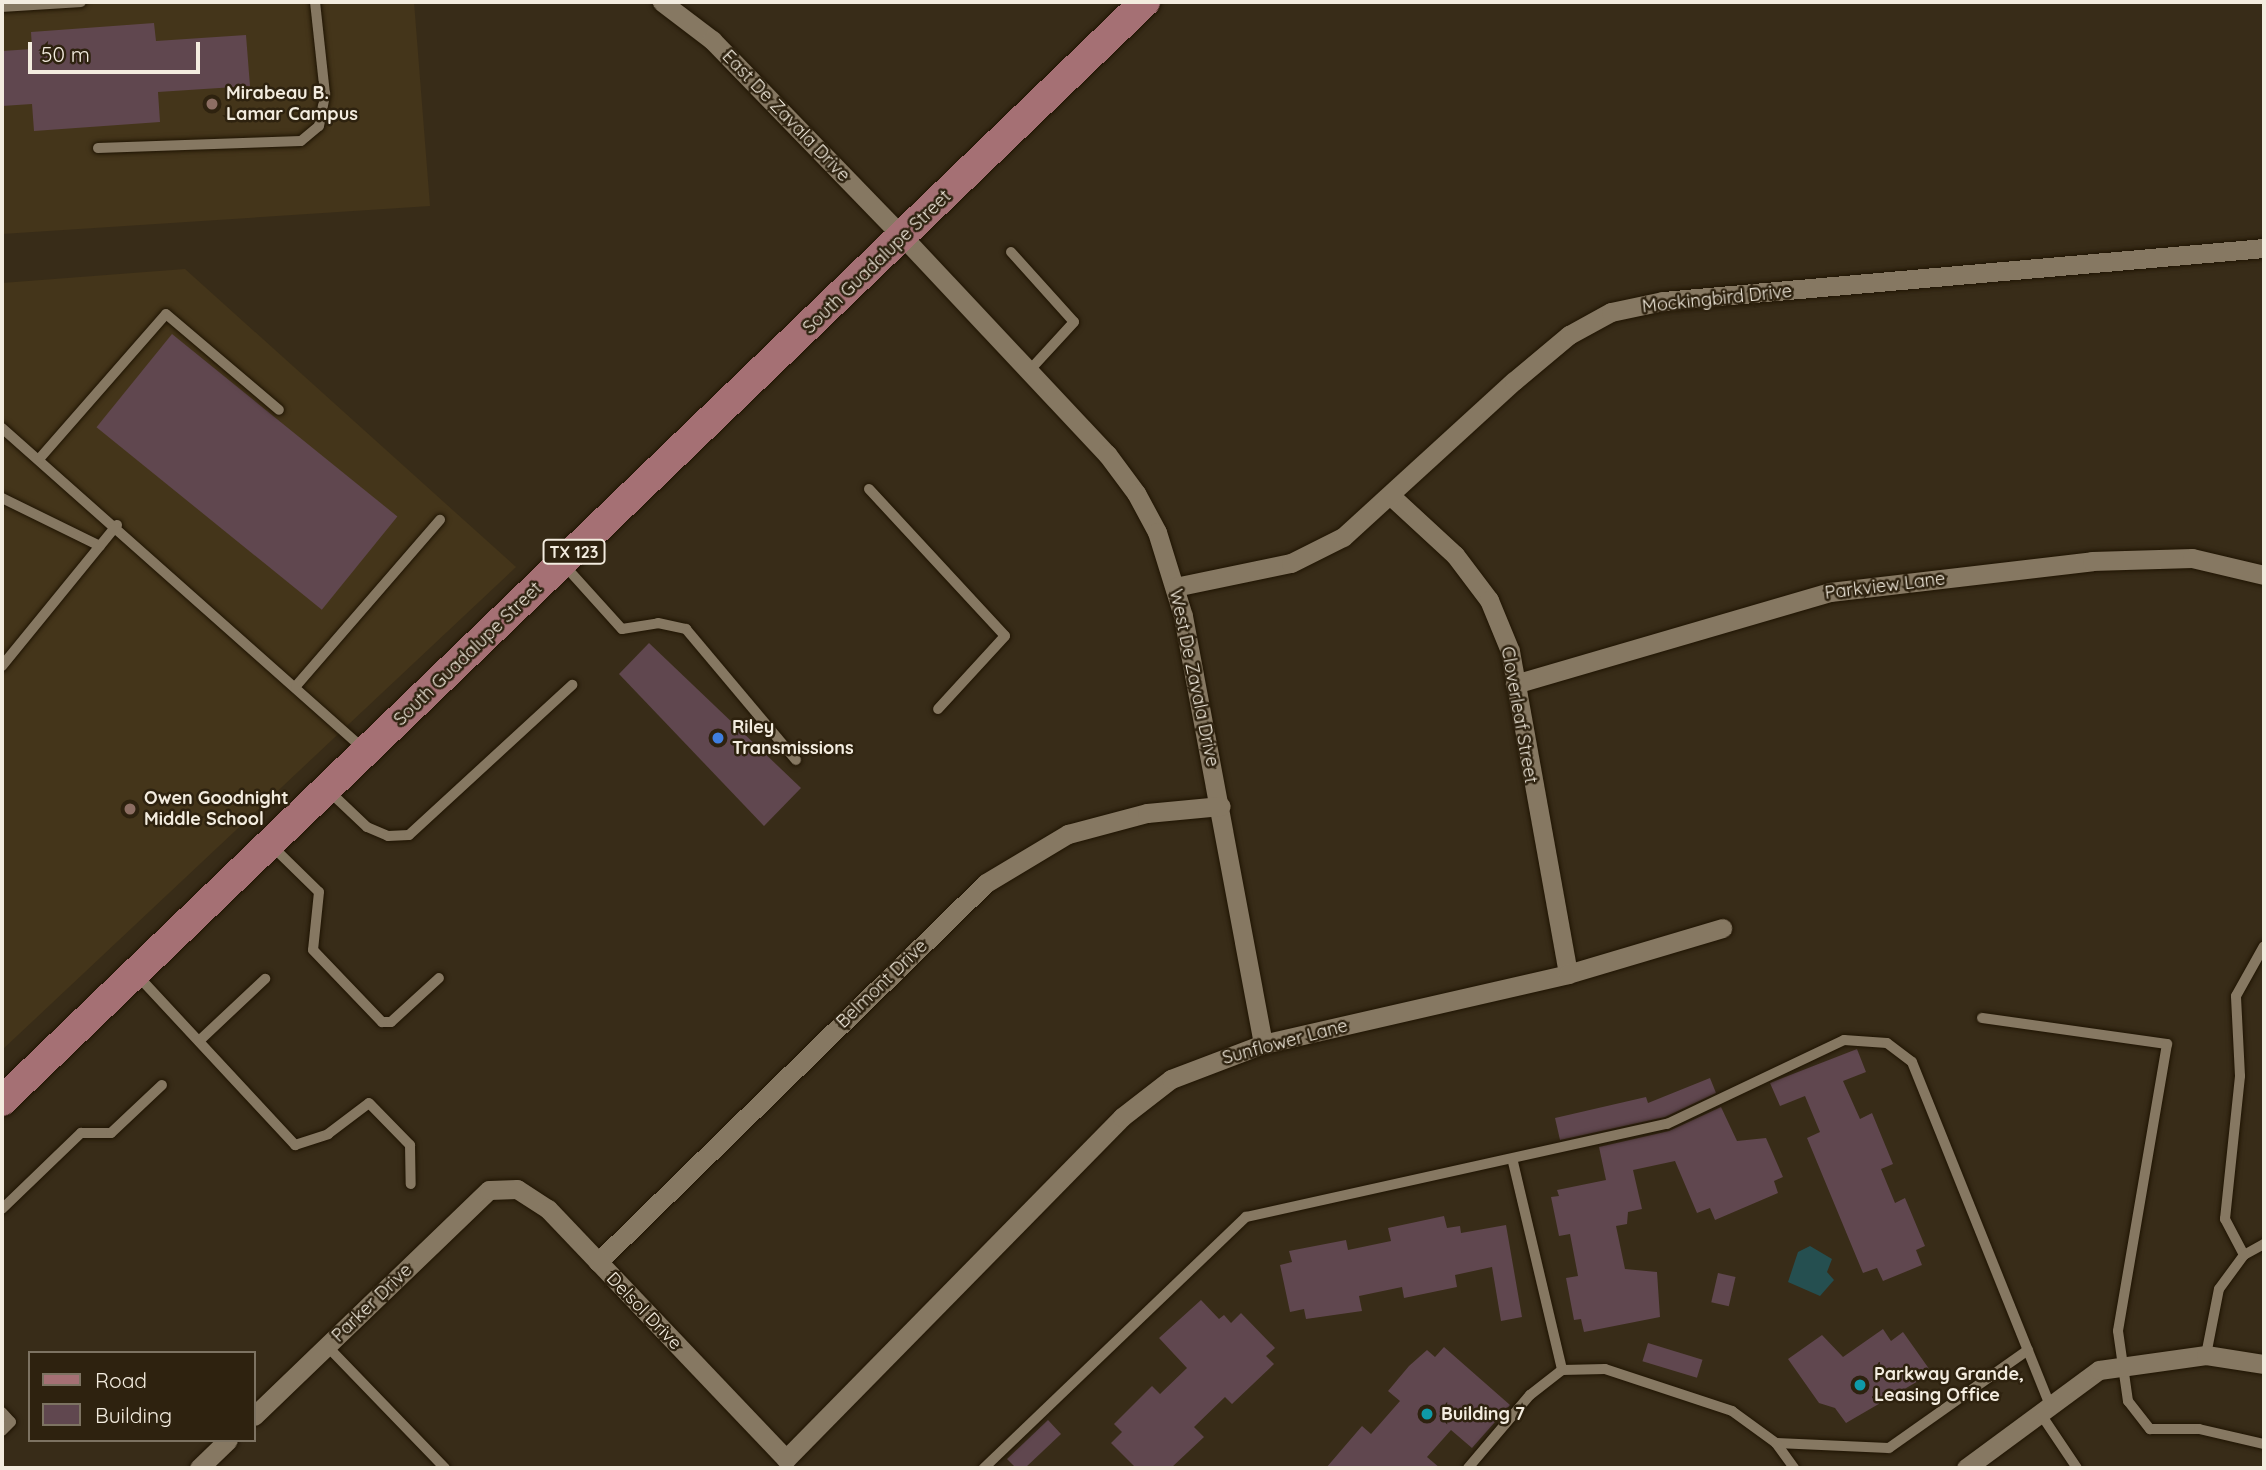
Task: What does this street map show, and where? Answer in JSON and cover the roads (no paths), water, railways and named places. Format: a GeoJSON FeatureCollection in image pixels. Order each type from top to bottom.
{"type":"FeatureCollection","features":[{"type":"Feature","properties":{"kind":"main road","name":"South Guadalupe Street"},"geometry":{"type":"LineString","coordinates":[[2,1101],[1145,2]]}},
{"type":"Feature","properties":{"kind":"street","name":"East De Zavala Drive"},"geometry":{"type":"LineString","coordinates":[[662,2],[712,40],[903,237]]}},
{"type":"Feature","properties":{"kind":"street","name":"West De Zavala Drive"},"geometry":{"type":"LineString","coordinates":[[903,237],[1029,371],[1136,493],[1175,587],[1221,806],[1263,1044]]}},
{"type":"Feature","properties":{"kind":"street","name":"Mockingbird Drive"},"geometry":{"type":"LineString","coordinates":[[1175,587],[1315,554],[1391,496],[1514,381],[1569,335],[1611,312],[1663,301],[2264,248]]}},
{"type":"Feature","properties":{"kind":"street","name":"Cloverleaf Street"},"geometry":{"type":"LineString","coordinates":[[1391,496],[1455,555],[1489,600],[1516,684],[1568,974]]}},
{"type":"Feature","properties":{"kind":"street","name":"Parkview Lane"},"geometry":{"type":"LineString","coordinates":[[1516,684],[1830,592],[2092,561],[2192,558],[2264,575]]}},
{"type":"Feature","properties":{"kind":"street","name":"Belmont Drive"},"geometry":{"type":"LineString","coordinates":[[598,1262],[986,883],[1068,834],[1147,813],[1221,806]]}},
{"type":"Feature","properties":{"kind":"street","name":"Sunflower Lane"},"geometry":{"type":"LineString","coordinates":[[786,1459],[1122,1118],[1171,1079],[1263,1044],[1568,974],[1722,928]]}},
{"type":"Feature","properties":{"kind":"street","name":"Delsol Drive"},"geometry":{"type":"LineString","coordinates":[[489,1190],[517,1189],[548,1209],[786,1459]]}},
{"type":"Feature","properties":{"kind":"street","name":"Parker Drive"},"geometry":{"type":"LineString","coordinates":[[256,1414],[489,1190]]}},
{"type":"Feature","properties":{"kind":"street"},"geometry":{"type":"LineString","coordinates":[[1966,1468],[2099,1370],[2206,1355],[2264,1364]]}},
{"type":"Feature","properties":{"kind":"street"},"geometry":{"type":"LineString","coordinates":[[199,1468],[226,1442]]}},
{"type":"Feature","properties":{"kind":"lane"},"geometry":{"type":"LineString","coordinates":[[2,7],[81,2]]}},
{"type":"Feature","properties":{"kind":"lane"},"geometry":{"type":"LineString","coordinates":[[98,148],[301,141],[319,126],[325,94],[315,2]]}},
{"type":"Feature","properties":{"kind":"lane"},"geometry":{"type":"LineString","coordinates":[[1010,252],[1073,322],[1029,371]]}},
{"type":"Feature","properties":{"kind":"lane"},"geometry":{"type":"LineString","coordinates":[[40,458],[166,314],[279,410]]}},
{"type":"Feature","properties":{"kind":"lane"},"geometry":{"type":"LineString","coordinates":[[2,428],[117,526],[367,751]]}},
{"type":"Feature","properties":{"kind":"lane"},"geometry":{"type":"LineString","coordinates":[[869,489],[1005,636],[937,709]]}},
{"type":"Feature","properties":{"kind":"lane"},"geometry":{"type":"LineString","coordinates":[[2,498],[100,546]]}},
{"type":"Feature","properties":{"kind":"lane"},"geometry":{"type":"LineString","coordinates":[[296,686],[440,520]]}},
{"type":"Feature","properties":{"kind":"lane"},"geometry":{"type":"LineString","coordinates":[[2,666],[117,526]]}},
{"type":"Feature","properties":{"kind":"lane"},"geometry":{"type":"LineString","coordinates":[[562,563],[622,629],[658,623],[686,629],[796,760]]}},
{"type":"Feature","properties":{"kind":"lane"},"geometry":{"type":"LineString","coordinates":[[328,789],[367,827],[388,836],[409,835],[572,685]]}},
{"type":"Feature","properties":{"kind":"lane"},"geometry":{"type":"LineString","coordinates":[[270,844],[319,892],[313,950],[382,1022],[391,1022],[439,978]]}},
{"type":"Feature","properties":{"kind":"lane"},"geometry":{"type":"LineString","coordinates":[[2244,1255],[2225,1219],[2240,1076],[2236,996],[2264,946]]}},
{"type":"Feature","properties":{"kind":"lane"},"geometry":{"type":"LineString","coordinates":[[135,973],[295,1145],[328,1134],[369,1103],[410,1145],[411,1184]]}},
{"type":"Feature","properties":{"kind":"lane"},"geometry":{"type":"LineString","coordinates":[[199,1041],[265,979]]}},
{"type":"Feature","properties":{"kind":"lane"},"geometry":{"type":"LineString","coordinates":[[1982,1018],[2167,1044],[2118,1331],[2121,1367],[2128,1401],[2150,1429],[2199,1429],[2264,1444]]}},
{"type":"Feature","properties":{"kind":"lane"},"geometry":{"type":"LineString","coordinates":[[985,1468],[1246,1217],[1513,1162],[1667,1124],[1844,1040],[1888,1042],[1912,1062],[2028,1350],[2045,1410],[2077,1468]]}},
{"type":"Feature","properties":{"kind":"lane"},"geometry":{"type":"LineString","coordinates":[[2,1209],[81,1133],[111,1133],[162,1085]]}},
{"type":"Feature","properties":{"kind":"lane"},"geometry":{"type":"LineString","coordinates":[[1513,1162],[1562,1370]]}},
{"type":"Feature","properties":{"kind":"lane"},"geometry":{"type":"LineString","coordinates":[[2206,1355],[2219,1289],[2244,1255],[2264,1244]]}},
{"type":"Feature","properties":{"kind":"lane"},"geometry":{"type":"LineString","coordinates":[[327,1346],[445,1468]]}},
{"type":"Feature","properties":{"kind":"lane"},"geometry":{"type":"LineString","coordinates":[[1776,1443],[1889,1448],[2028,1350]]}},
{"type":"Feature","properties":{"kind":"lane"},"geometry":{"type":"LineString","coordinates":[[1468,1468],[1530,1395],[1562,1370],[1605,1369],[1732,1411],[1776,1443],[1794,1468]]}},
{"type":"Feature","properties":{"kind":"lane"},"geometry":{"type":"LineString","coordinates":[[2,1412],[12,1422],[2,1431]]}},
{"type":"Feature","properties":{"kind":"water"},"geometry":{"type":"Polygon","coordinates":[[[1810,1246],[1832,1259],[1827,1272],[1834,1280],[1820,1296],[1788,1282],[1798,1252],[1810,1246]]]}},
{"type":"Feature","properties":{"kind":"place","name":"Mirabeau B. Lamar Campus"},"geometry":{"type":"Point","coordinates":[212,104]}},
{"type":"Feature","properties":{"kind":"place","name":"Riley Transmissions"},"geometry":{"type":"Point","coordinates":[718,738]}},
{"type":"Feature","properties":{"kind":"place","name":"Owen Goodnight Middle School"},"geometry":{"type":"Point","coordinates":[130,809]}},
{"type":"Feature","properties":{"kind":"place","name":"Parkway Grande, Leasing Office"},"geometry":{"type":"Point","coordinates":[1860,1385]}},
{"type":"Feature","properties":{"kind":"place","name":"Building 7"},"geometry":{"type":"Point","coordinates":[1427,1414]}}]}
